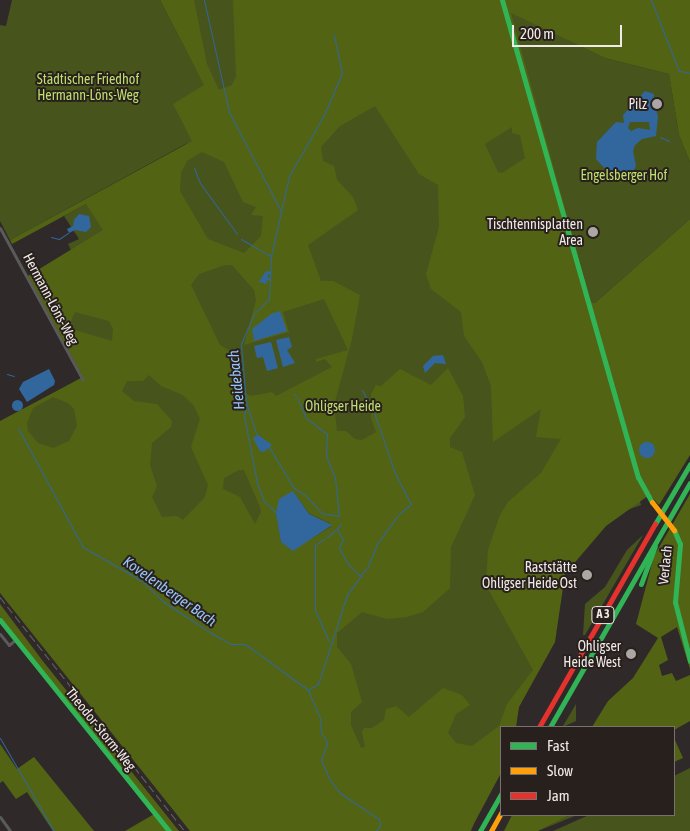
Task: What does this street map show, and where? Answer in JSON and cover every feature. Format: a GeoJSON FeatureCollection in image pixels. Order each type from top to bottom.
{"type":"FeatureCollection","features":[{"type":"Feature","properties":{"kind":"main road","name":"Verlach"},"geometry":{"type":"LineString","coordinates":[[502,0],[507,12],[636,468],[651,501],[674,530],[680,544],[675,602],[690,661]]}},
{"type":"Feature","properties":{"kind":"main road","name":"A 3"},"geometry":{"type":"LineString","coordinates":[[540,726],[690,464]]}},
{"type":"Feature","properties":{"kind":"main road","name":"A 3"},"geometry":{"type":"LineString","coordinates":[[551,726],[663,527],[690,483]]}},
{"type":"Feature","properties":{"kind":"main road"},"geometry":{"type":"LineString","coordinates":[[650,522],[666,503]]}},
{"type":"Feature","properties":{"kind":"main road"},"geometry":{"type":"LineString","coordinates":[[641,584],[663,527]]}},
{"type":"Feature","properties":{"kind":"main road","name":"Theodor-Storm-Weg"},"geometry":{"type":"LineString","coordinates":[[0,620],[169,831]]}},
{"type":"Feature","properties":{"kind":"main road"},"geometry":{"type":"LineString","coordinates":[[480,831],[500,796]]}},
{"type":"Feature","properties":{"kind":"main road"},"geometry":{"type":"LineString","coordinates":[[491,831],[501,816]]}},
{"type":"Feature","properties":{"kind":"street","name":"Hermann-Löns-Weg"},"geometry":{"type":"LineString","coordinates":[[0,228],[2,237],[83,380]]}},
{"type":"Feature","properties":{"kind":"street"},"geometry":{"type":"LineString","coordinates":[[0,634],[9,644],[16,640]]}},
{"type":"Feature","properties":{"kind":"street"},"geometry":{"type":"LineString","coordinates":[[0,817],[10,831]]}},
{"type":"Feature","properties":{"kind":"green space","name":"Ohligser Heide"},"geometry":{"type":"Polygon","coordinates":[[[12,0],[160,0],[200,77],[163,0],[494,0],[641,505],[619,513],[567,543],[533,670],[500,726],[479,811],[471,831],[197,831],[0,422],[83,377],[28,276],[71,250],[68,244],[79,239],[64,216],[157,165],[189,142],[10,240],[0,221],[0,25],[6,26],[12,0]]]}},
{"type":"Feature","properties":{"kind":"green space","name":"Ohligser Heide"},"geometry":{"type":"Polygon","coordinates":[[[160,0],[194,0],[207,64],[219,90],[232,85],[236,76],[233,0],[690,0],[690,162],[679,135],[669,74],[605,58],[511,13],[591,302],[595,303],[690,219],[690,455],[659,505],[650,495],[606,526],[565,574],[555,642],[519,707],[516,726],[500,726],[500,775],[470,831],[190,831],[0,593],[0,421],[83,377],[28,276],[103,230],[86,204],[12,244],[10,240],[192,141],[173,104],[204,85],[160,0]],[[375,106],[340,126],[321,147],[323,161],[334,166],[337,180],[353,197],[358,210],[308,245],[321,281],[333,281],[360,295],[352,339],[334,405],[337,431],[346,431],[355,439],[362,440],[376,432],[371,418],[371,394],[376,385],[381,386],[400,369],[431,385],[448,368],[463,396],[465,417],[450,438],[450,447],[462,452],[475,495],[451,547],[450,588],[423,612],[407,617],[387,619],[362,612],[337,633],[337,647],[351,664],[362,702],[351,712],[351,725],[361,748],[365,747],[362,732],[364,728],[372,728],[384,720],[386,709],[396,706],[409,717],[443,688],[462,695],[470,705],[456,714],[448,733],[456,743],[472,746],[499,726],[507,704],[533,670],[486,585],[488,550],[500,515],[508,502],[541,473],[561,439],[536,437],[541,409],[493,442],[491,386],[482,362],[464,336],[461,312],[431,289],[426,274],[439,227],[438,185],[419,174],[375,106]],[[512,127],[485,144],[498,172],[502,173],[525,158],[520,135],[512,133],[512,127]],[[202,152],[187,161],[181,173],[180,191],[208,239],[244,253],[261,236],[263,216],[251,215],[256,207],[243,202],[224,162],[202,152]],[[225,265],[199,274],[191,285],[220,345],[230,351],[239,391],[251,396],[272,392],[276,396],[332,367],[325,359],[316,362],[316,359],[348,350],[324,299],[283,312],[289,332],[244,345],[256,300],[254,290],[232,265],[225,265]],[[75,312],[68,328],[112,341],[113,329],[109,321],[75,312]],[[149,375],[143,381],[127,381],[122,391],[134,401],[157,404],[172,421],[171,427],[152,443],[150,465],[157,486],[152,497],[162,517],[177,516],[183,520],[205,497],[208,485],[191,447],[200,419],[194,406],[183,395],[161,386],[149,375]],[[53,397],[33,408],[27,423],[28,431],[38,443],[53,448],[69,441],[77,426],[74,409],[68,403],[53,397]],[[239,470],[224,478],[223,489],[240,497],[255,524],[261,512],[260,507],[244,470],[239,470]],[[293,491],[276,513],[281,542],[313,538],[331,527],[330,523],[309,513],[293,491]]]}},
{"type":"Feature","properties":{"kind":"green space","name":"Engelsberger Hof"},"geometry":{"type":"Polygon","coordinates":[[[510,12],[605,58],[669,74],[679,135],[690,162],[690,219],[595,303],[591,302],[510,12]]]}},
{"type":"Feature","properties":{"kind":"green space"},"geometry":{"type":"Polygon","coordinates":[[[690,494],[690,669],[677,627],[661,637],[668,660],[659,665],[662,676],[672,673],[676,681],[690,675],[690,721],[675,729],[675,726],[593,726],[608,701],[633,678],[658,638],[636,624],[654,556],[690,494]]]}},
{"type":"Feature","properties":{"kind":"green space"},"geometry":{"type":"Polygon","coordinates":[[[643,535],[585,635],[583,635],[585,604],[605,587],[627,550],[643,535]]]}},
{"type":"Feature","properties":{"kind":"green space"},"geometry":{"type":"Polygon","coordinates":[[[0,604],[42,660],[179,831],[125,831],[156,813],[0,617],[0,604]]]}},
{"type":"Feature","properties":{"kind":"green space"},"geometry":{"type":"Polygon","coordinates":[[[576,704],[576,721],[563,726],[576,704]]]}},
{"type":"Feature","properties":{"kind":"green space"},"geometry":{"type":"Polygon","coordinates":[[[675,740],[683,758],[675,762],[675,740]]]}},
{"type":"Feature","properties":{"kind":"green space"},"geometry":{"type":"Polygon","coordinates":[[[0,744],[17,769],[34,757],[94,831],[53,831],[27,792],[16,799],[3,781],[0,783],[0,744]]]}},
{"type":"Feature","properties":{"kind":"green space"},"geometry":{"type":"Polygon","coordinates":[[[690,768],[690,831],[553,831],[587,816],[675,816],[675,776],[690,768]]]}},
{"type":"Feature","properties":{"kind":"green space"},"geometry":{"type":"Polygon","coordinates":[[[512,816],[568,816],[538,831],[504,831],[512,816]]]}},
{"type":"Feature","properties":{"kind":"green space"},"geometry":{"type":"Polygon","coordinates":[[[568,816],[575,816],[538,831],[568,816]]]}},
{"type":"Feature","properties":{"kind":"water"},"geometry":{"type":"Polygon","coordinates":[[[645,91],[654,94],[653,102],[658,116],[656,136],[642,139],[635,145],[633,151],[636,166],[632,173],[624,176],[607,171],[596,159],[597,142],[616,122],[624,123],[623,115],[645,91]],[[630,122],[628,128],[631,131],[638,128],[650,130],[649,122],[630,122]]]}},
{"type":"Feature","properties":{"kind":"water"},"geometry":{"type":"Polygon","coordinates":[[[79,214],[89,216],[91,227],[86,232],[75,230],[69,233],[67,229],[73,226],[74,220],[79,214]]]}},
{"type":"Feature","properties":{"kind":"water"},"geometry":{"type":"Polygon","coordinates":[[[266,271],[273,272],[267,276],[271,280],[266,281],[267,284],[259,282],[266,271]]]}},
{"type":"Feature","properties":{"kind":"water"},"geometry":{"type":"Polygon","coordinates":[[[280,311],[287,331],[254,341],[252,329],[271,314],[280,311]]]}},
{"type":"Feature","properties":{"kind":"water"},"geometry":{"type":"Polygon","coordinates":[[[289,337],[292,347],[287,350],[295,363],[283,367],[276,340],[289,337]]]}},
{"type":"Feature","properties":{"kind":"water"},"geometry":{"type":"Polygon","coordinates":[[[271,342],[278,368],[267,371],[263,357],[257,358],[254,346],[271,342]]]}},
{"type":"Feature","properties":{"kind":"water"},"geometry":{"type":"Polygon","coordinates":[[[443,355],[446,364],[435,363],[425,373],[423,366],[433,356],[443,355]]]}},
{"type":"Feature","properties":{"kind":"water"},"geometry":{"type":"Polygon","coordinates":[[[49,369],[55,381],[54,385],[27,402],[19,389],[23,382],[49,369]]]}},
{"type":"Feature","properties":{"kind":"water"},"geometry":{"type":"Polygon","coordinates":[[[17,399],[23,405],[17,411],[11,405],[17,399]]]}},
{"type":"Feature","properties":{"kind":"water"},"geometry":{"type":"Polygon","coordinates":[[[258,435],[272,445],[264,452],[260,451],[253,438],[258,435]]]}},
{"type":"Feature","properties":{"kind":"water"},"geometry":{"type":"Polygon","coordinates":[[[647,442],[653,444],[655,450],[653,456],[647,458],[641,456],[639,450],[641,444],[647,442]]]}},
{"type":"Feature","properties":{"kind":"water"},"geometry":{"type":"Polygon","coordinates":[[[293,491],[309,514],[332,525],[293,551],[281,542],[276,513],[279,499],[293,491]]]}},
{"type":"Feature","properties":{"kind":"waterway","name":"Heidebach"},"geometry":{"type":"LineString","coordinates":[[204,0],[229,112],[281,211]]}},
{"type":"Feature","properties":{"kind":"waterway"},"geometry":{"type":"LineString","coordinates":[[651,0],[679,71],[690,73]]}},
{"type":"Feature","properties":{"kind":"waterway","name":"Heidebach"},"geometry":{"type":"LineString","coordinates":[[257,436],[246,402],[241,344],[254,314],[269,299],[271,256],[289,176],[324,115],[342,73],[334,34]]}},
{"type":"Feature","properties":{"kind":"waterway"},"geometry":{"type":"LineString","coordinates":[[660,137],[669,141]]}},
{"type":"Feature","properties":{"kind":"waterway"},"geometry":{"type":"LineString","coordinates":[[194,168],[200,183],[237,234]]}},
{"type":"Feature","properties":{"kind":"waterway"},"geometry":{"type":"LineString","coordinates":[[51,237],[59,239],[68,233]]}},
{"type":"Feature","properties":{"kind":"waterway"},"geometry":{"type":"LineString","coordinates":[[241,239],[271,256]]}},
{"type":"Feature","properties":{"kind":"waterway"},"geometry":{"type":"LineString","coordinates":[[7,374],[14,376]]}},
{"type":"Feature","properties":{"kind":"waterway"},"geometry":{"type":"LineString","coordinates":[[362,390],[367,399]]}},
{"type":"Feature","properties":{"kind":"waterway"},"geometry":{"type":"LineString","coordinates":[[293,393],[297,397]]}},
{"type":"Feature","properties":{"kind":"waterway"},"geometry":{"type":"LineString","coordinates":[[269,447],[293,487],[305,495],[322,513],[339,516],[335,478],[326,456],[327,434],[306,418],[298,399]]}},
{"type":"Feature","properties":{"kind":"waterway"},"geometry":{"type":"LineString","coordinates":[[370,401],[395,473],[411,504],[398,515],[377,544],[368,566],[347,595],[318,684],[308,690],[320,718],[321,733],[327,744],[321,760],[330,780],[340,793],[379,819],[380,826],[376,831]]}},
{"type":"Feature","properties":{"kind":"waterway"},"geometry":{"type":"LineString","coordinates":[[247,404],[244,416],[257,483],[264,501],[277,514]]}},
{"type":"Feature","properties":{"kind":"waterway","name":"Kovelenberger Bach"},"geometry":{"type":"LineString","coordinates":[[18,428],[83,547],[142,581],[164,602],[211,633],[231,644],[245,644],[307,689]]}},
{"type":"Feature","properties":{"kind":"waterway","name":"Heidebach"},"geometry":{"type":"LineString","coordinates":[[341,523],[337,529],[343,540],[339,548],[349,565],[361,576]]}},
{"type":"Feature","properties":{"kind":"waterway"},"geometry":{"type":"LineString","coordinates":[[327,537],[337,529]]}},
{"type":"Feature","properties":{"kind":"waterway"},"geometry":{"type":"LineString","coordinates":[[324,539],[315,545],[315,610],[329,641]]}},
{"type":"Feature","properties":{"kind":"waterway"},"geometry":{"type":"LineString","coordinates":[[0,738],[54,831]]}},
{"type":"Feature","properties":{"kind":"railway"},"geometry":{"type":"LineString","coordinates":[[0,597],[185,831]]}},
{"type":"Feature","properties":{"kind":"traffic: fast"},"geometry":{"type":"LineString","coordinates":[[502,0],[638,477],[652,502]]}},
{"type":"Feature","properties":{"kind":"traffic: fast"},"geometry":{"type":"LineString","coordinates":[[655,524],[690,464]]}},
{"type":"Feature","properties":{"kind":"traffic: fast"},"geometry":{"type":"LineString","coordinates":[[551,726],[690,483]]}},
{"type":"Feature","properties":{"kind":"traffic: fast"},"geometry":{"type":"LineString","coordinates":[[674,530],[680,544],[675,602],[690,661]]}},
{"type":"Feature","properties":{"kind":"traffic: fast"},"geometry":{"type":"LineString","coordinates":[[641,584],[655,546]]}},
{"type":"Feature","properties":{"kind":"traffic: fast"},"geometry":{"type":"LineString","coordinates":[[0,620],[169,831]]}},
{"type":"Feature","properties":{"kind":"traffic: fast"},"geometry":{"type":"LineString","coordinates":[[480,831],[500,796]]}},
{"type":"Feature","properties":{"kind":"traffic: slow"},"geometry":{"type":"LineString","coordinates":[[652,502],[674,530]]}},
{"type":"Feature","properties":{"kind":"traffic: slow"},"geometry":{"type":"LineString","coordinates":[[491,831],[500,815]]}},
{"type":"Feature","properties":{"kind":"traffic: jam"},"geometry":{"type":"LineString","coordinates":[[540,726],[655,524]]}},
{"type":"Feature","properties":{"kind":"place","name":"Pilz"},"geometry":{"type":"Point","coordinates":[657,104]}},
{"type":"Feature","properties":{"kind":"place","name":"Tischtennisplatten Area"},"geometry":{"type":"Point","coordinates":[593,232]}},
{"type":"Feature","properties":{"kind":"place","name":"Raststätte Ohligser Heide Ost"},"geometry":{"type":"Point","coordinates":[587,575]}},
{"type":"Feature","properties":{"kind":"place","name":"Ohligser Heide West"},"geometry":{"type":"Point","coordinates":[631,654]}},
{"type":"Feature","properties":{"kind":"park label","name":"Städtischer Friedhof Hermann-Löns-Weg"},"geometry":{"type":"Point","coordinates":[88,88]}}]}
